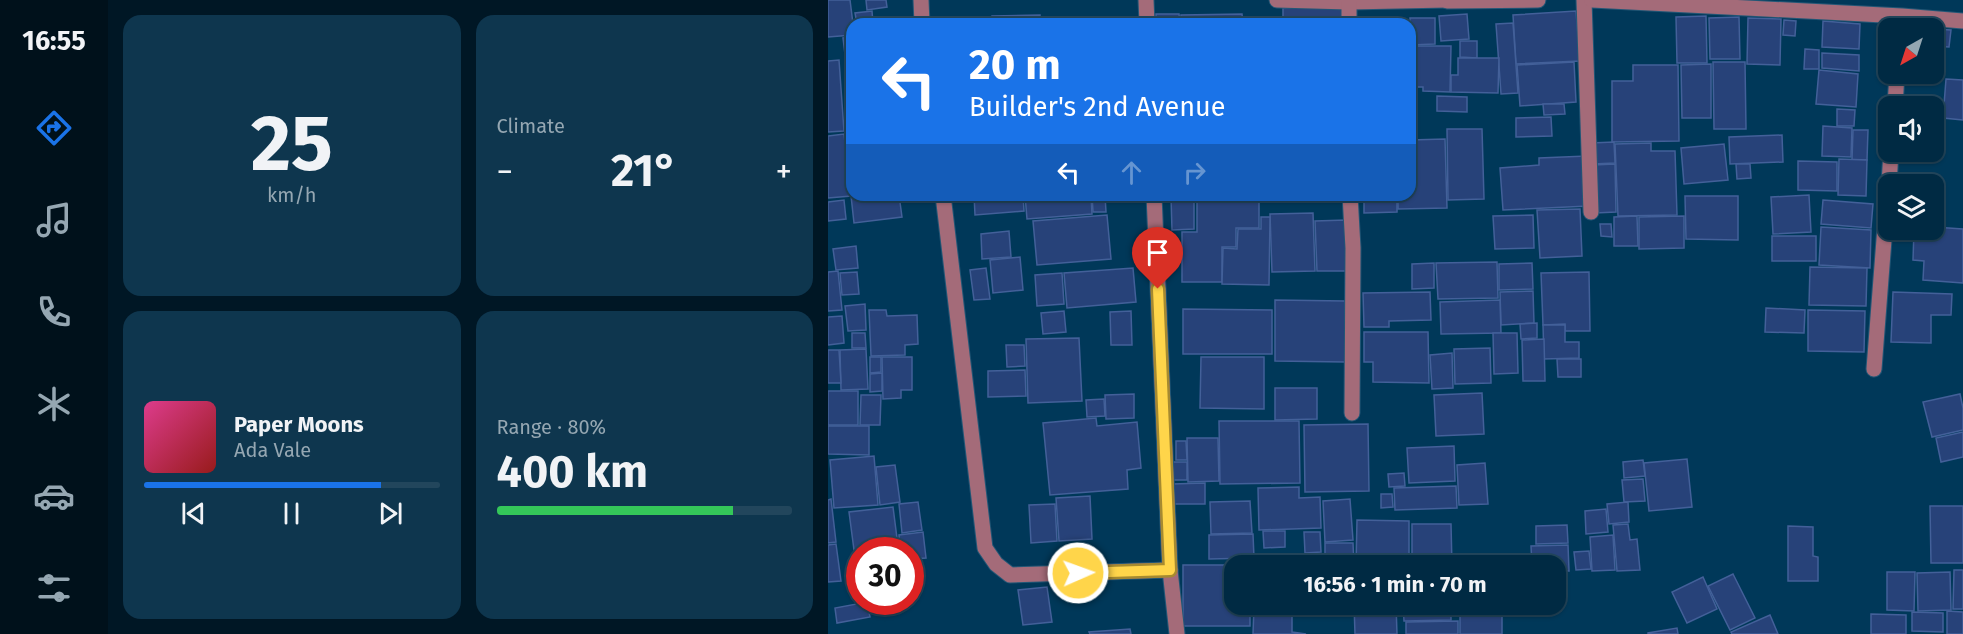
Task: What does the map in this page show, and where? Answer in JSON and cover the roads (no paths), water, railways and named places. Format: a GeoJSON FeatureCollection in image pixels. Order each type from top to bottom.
{"type":"FeatureCollection","features":[{"type":"Feature","properties":{"kind":"street"},"geometry":{"type":"LineString","coordinates":[[921,0],[922,18]]}},
{"type":"Feature","properties":{"kind":"street"},"geometry":{"type":"LineString","coordinates":[[1146,0],[1147,18]]}},
{"type":"Feature","properties":{"kind":"street"},"geometry":{"type":"LineString","coordinates":[[1277,0],[1349,2],[1538,0]]}},
{"type":"Feature","properties":{"kind":"street"},"geometry":{"type":"LineString","coordinates":[[1584,0],[1591,212]]}},
{"type":"Feature","properties":{"kind":"street"},"geometry":{"type":"LineString","coordinates":[[1592,0],[1878,20]]}},
{"type":"Feature","properties":{"kind":"street"},"geometry":{"type":"LineString","coordinates":[[1349,2],[1349,18]]}},
{"type":"Feature","properties":{"kind":"street"},"geometry":{"type":"LineString","coordinates":[[1944,21],[1963,21]]}},
{"type":"Feature","properties":{"kind":"street"},"geometry":{"type":"LineString","coordinates":[[943,201],[985,548],[996,564],[1010,576],[1170,570]]}},
{"type":"Feature","properties":{"kind":"street"},"geometry":{"type":"LineString","coordinates":[[1154,201],[1170,570],[1177,634]]}},
{"type":"Feature","properties":{"kind":"street"},"geometry":{"type":"LineString","coordinates":[[1350,201],[1353,248],[1352,413]]}},
{"type":"Feature","properties":{"kind":"street"},"geometry":{"type":"LineString","coordinates":[[1874,369],[1885,240]]}}]}
